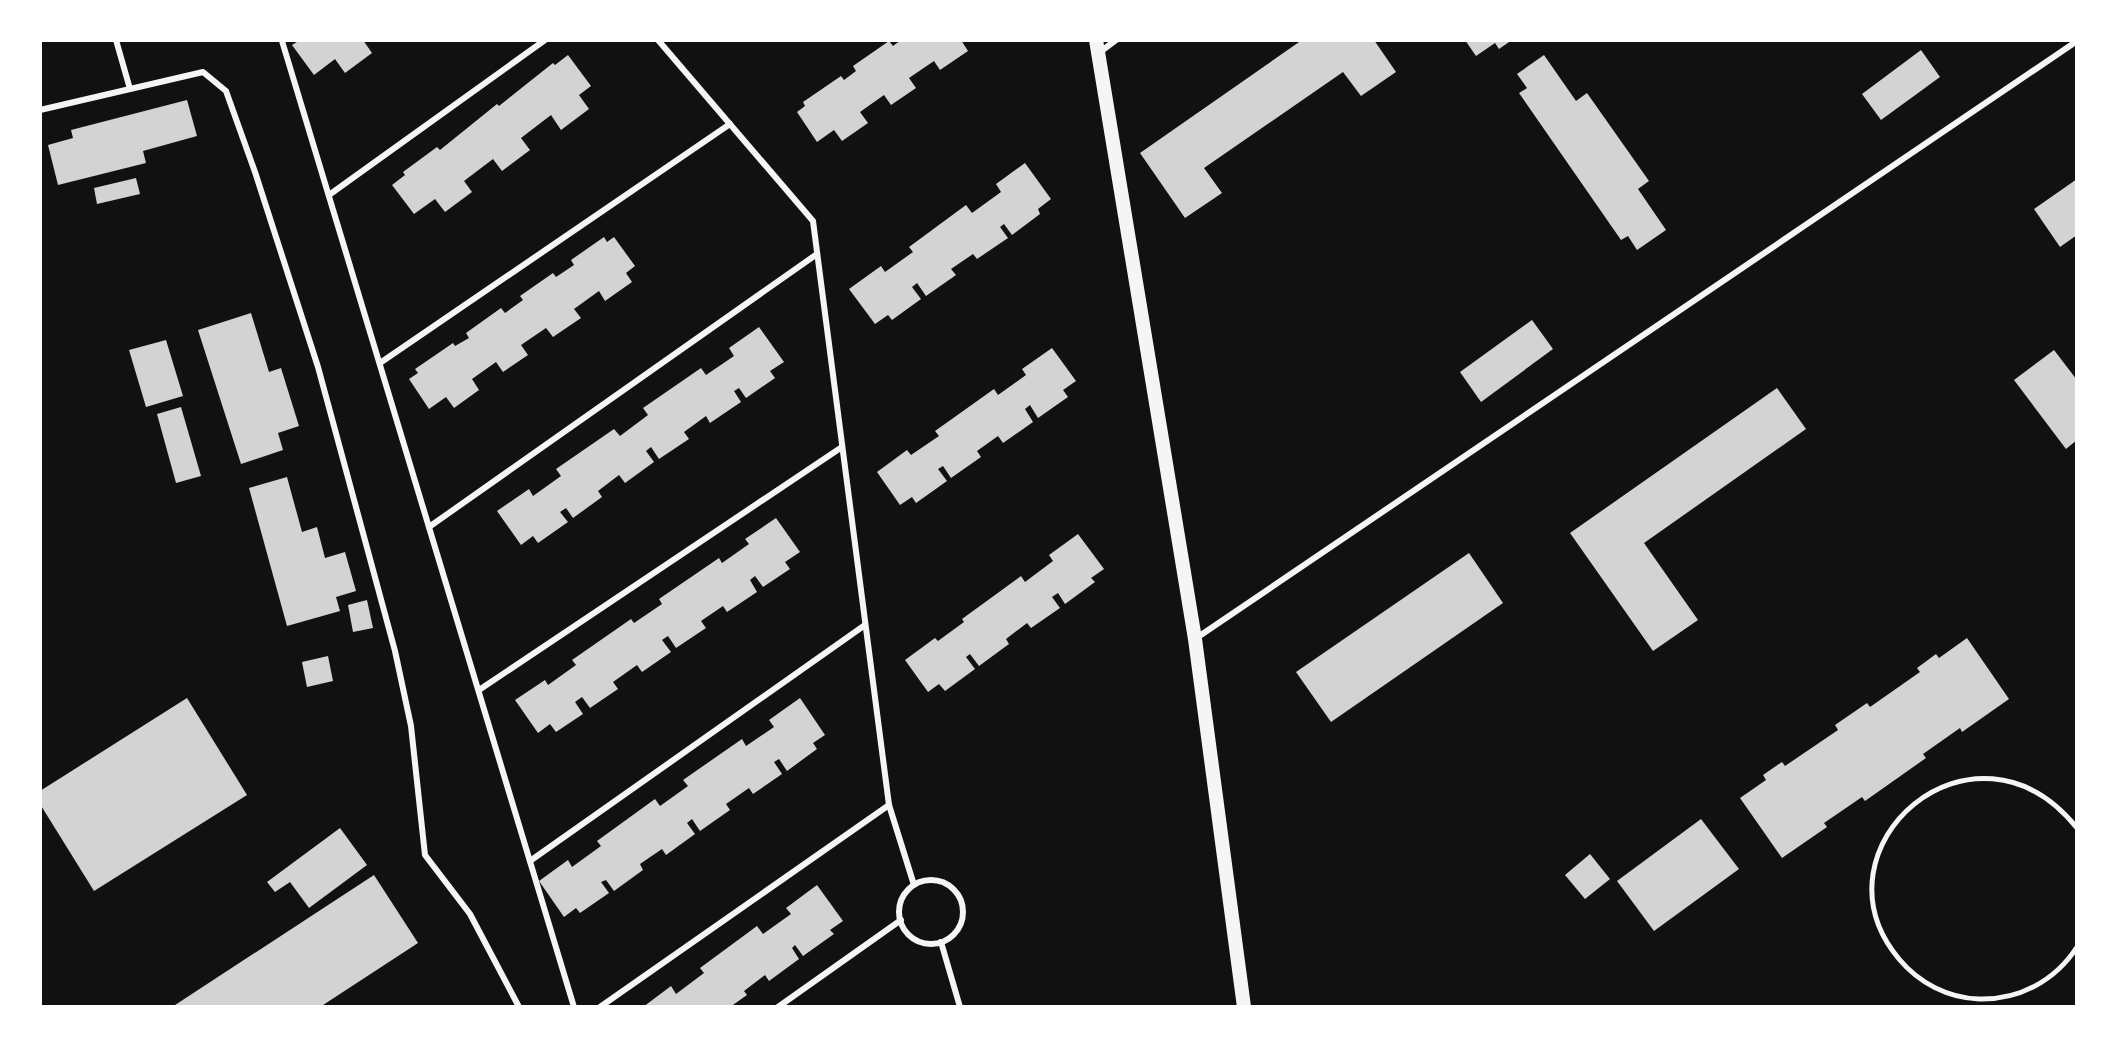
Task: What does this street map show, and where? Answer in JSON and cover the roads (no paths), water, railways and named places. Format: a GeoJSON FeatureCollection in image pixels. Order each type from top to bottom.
{"type":"FeatureCollection","features":[{"type":"Feature","properties":{"kind":"street"},"geometry":{"type":"LineString","coordinates":[[1097,46],[1195,639],[1244,1007]]}},
{"type":"Feature","properties":{"kind":"lane"},"geometry":{"type":"LineString","coordinates":[[116,40],[130,89]]}},
{"type":"Feature","properties":{"kind":"lane"},"geometry":{"type":"LineString","coordinates":[[284,40],[574,1007]]}},
{"type":"Feature","properties":{"kind":"lane"},"geometry":{"type":"LineString","coordinates":[[329,195],[545,40]]}},
{"type":"Feature","properties":{"kind":"lane"},"geometry":{"type":"LineString","coordinates":[[658,40],[813,221],[889,805],[914,885]]}},
{"type":"Feature","properties":{"kind":"lane"},"geometry":{"type":"LineString","coordinates":[[1097,46],[1116,40]]}},
{"type":"Feature","properties":{"kind":"lane"},"geometry":{"type":"LineString","coordinates":[[1195,639],[2077,41]]}},
{"type":"Feature","properties":{"kind":"lane"},"geometry":{"type":"LineString","coordinates":[[40,110],[203,72],[226,91],[318,367],[395,651],[411,726],[425,855],[470,914],[519,1007]]}},
{"type":"Feature","properties":{"kind":"lane"},"geometry":{"type":"LineString","coordinates":[[380,363],[730,124]]}},
{"type":"Feature","properties":{"kind":"lane"},"geometry":{"type":"LineString","coordinates":[[429,527],[817,254]]}},
{"type":"Feature","properties":{"kind":"lane"},"geometry":{"type":"LineString","coordinates":[[479,690],[842,447]]}},
{"type":"Feature","properties":{"kind":"lane"},"geometry":{"type":"LineString","coordinates":[[530,861],[865,625]]}},
{"type":"Feature","properties":{"kind":"lane"},"geometry":{"type":"LineString","coordinates":[[600,1007],[889,805]]}},
{"type":"Feature","properties":{"kind":"lane"},"geometry":{"type":"LineString","coordinates":[[926,880],[939,880],[959,895],[963,919],[958,931],[941,942],[924,944],[913,939],[904,929],[900,905],[914,885],[926,880]]}},
{"type":"Feature","properties":{"kind":"lane"},"geometry":{"type":"LineString","coordinates":[[778,1007],[901,920]]}},
{"type":"Feature","properties":{"kind":"lane"},"geometry":{"type":"LineString","coordinates":[[941,942],[960,1007]]}}]}
